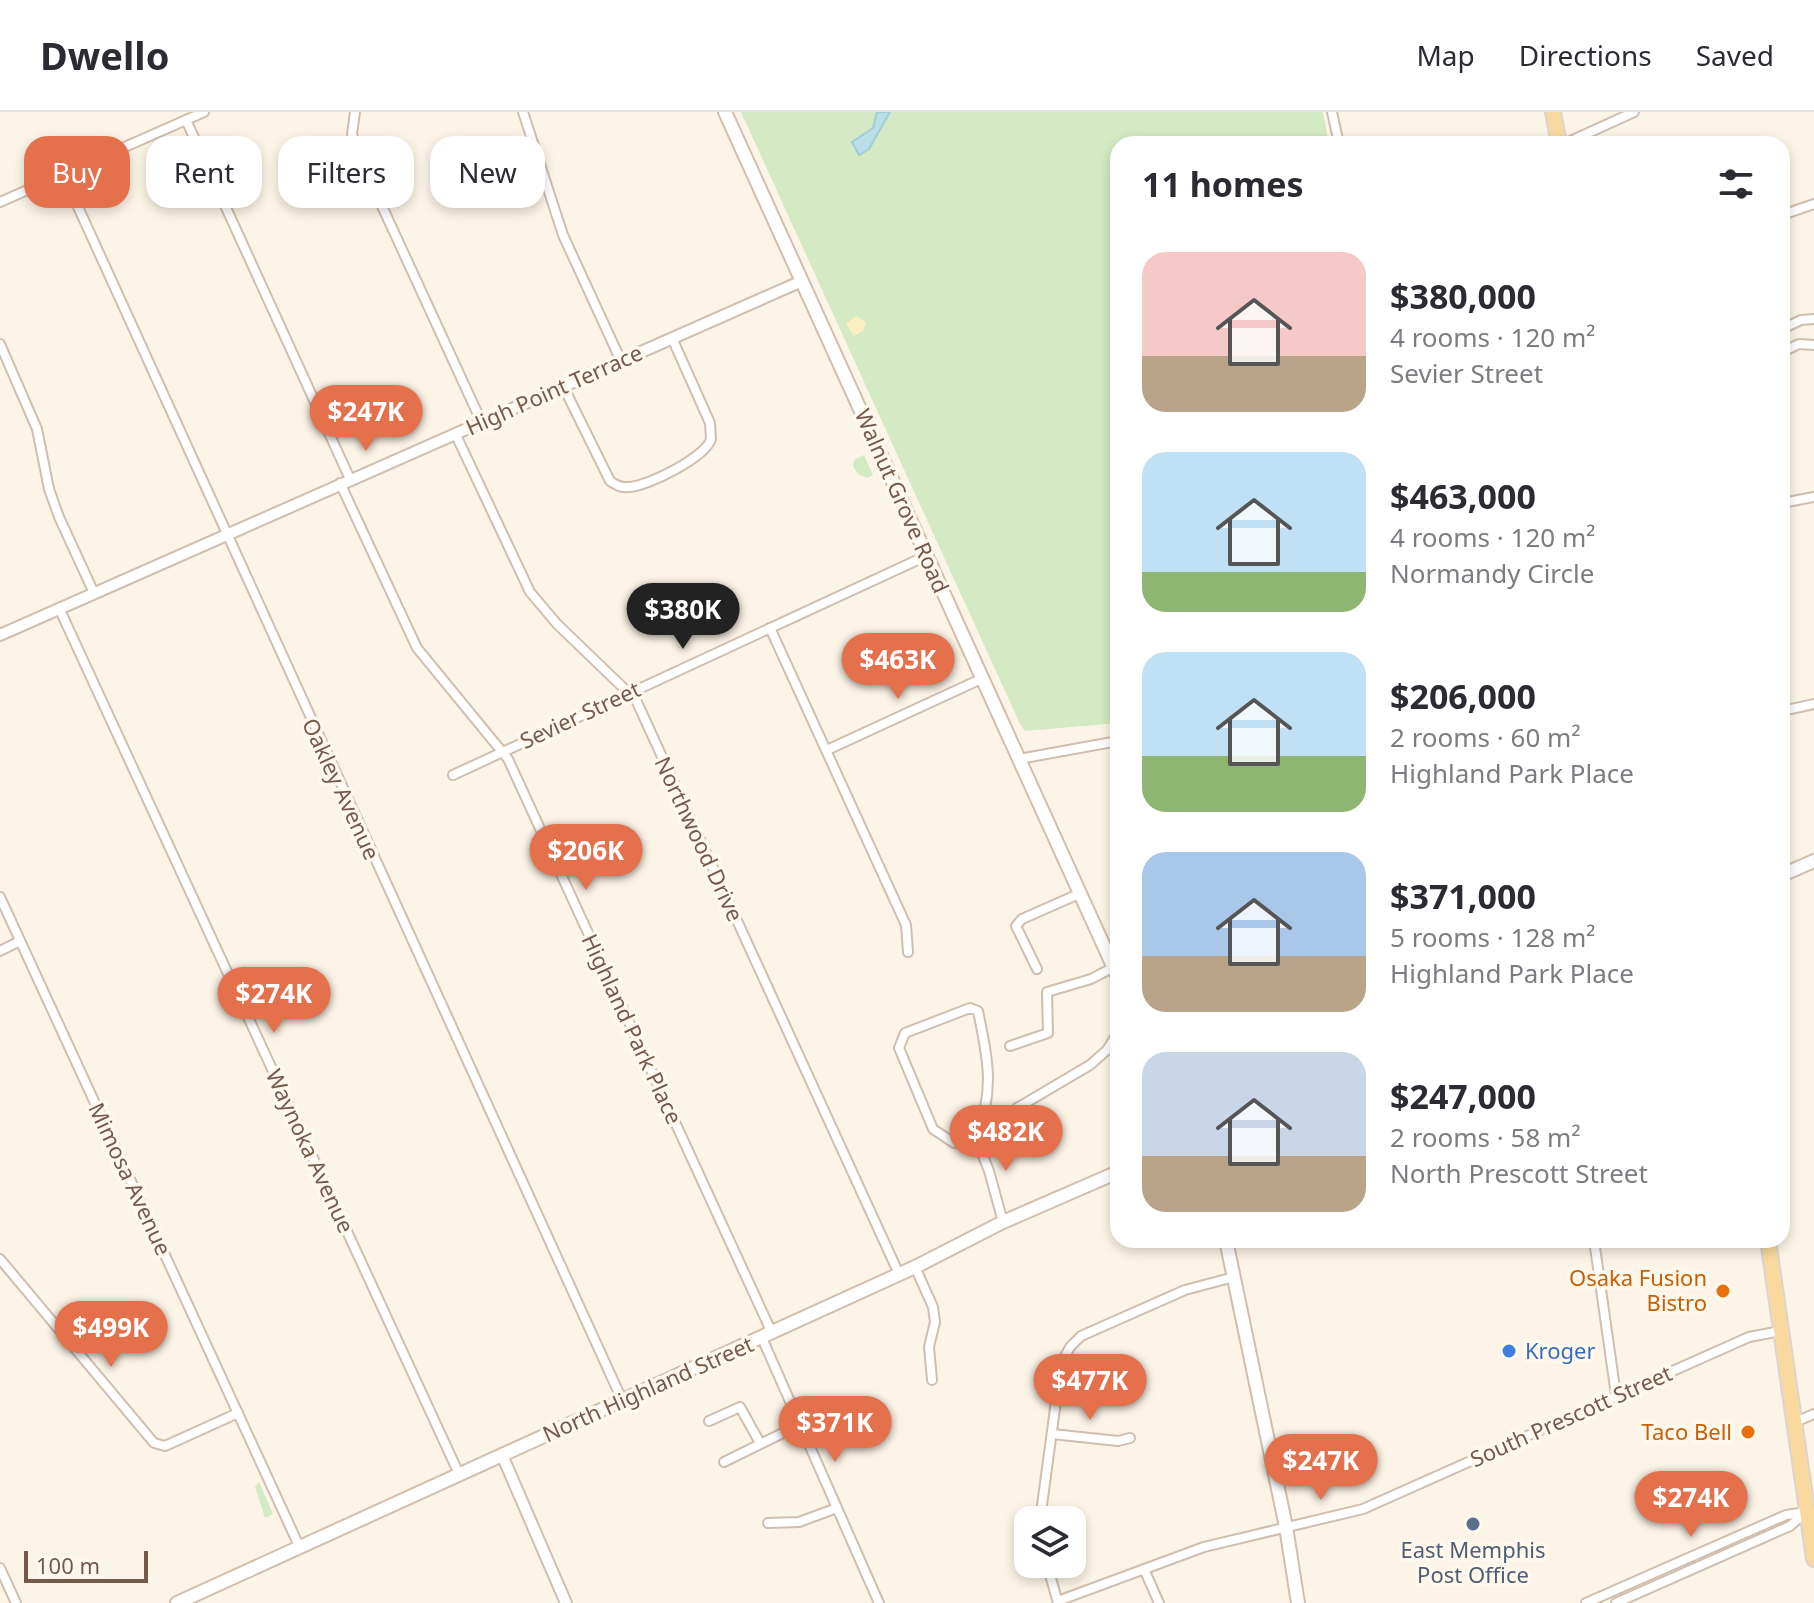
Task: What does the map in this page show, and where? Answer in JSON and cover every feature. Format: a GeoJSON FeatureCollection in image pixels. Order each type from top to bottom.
{"type":"FeatureCollection","features":[{"type":"Feature","properties":{"kind":"main road","name":"Walnut Grove Road"},"geometry":{"type":"LineString","coordinates":[[725,112],[1110,958]]}},
{"type":"Feature","properties":{"kind":"main road"},"geometry":{"type":"LineString","coordinates":[[1553,112],[1559,136]]}},
{"type":"Feature","properties":{"kind":"main road"},"geometry":{"type":"LineString","coordinates":[[1790,872],[1814,861]]}},
{"type":"Feature","properties":{"kind":"main road","name":"North Highland Street"},"geometry":{"type":"LineString","coordinates":[[177,1603],[623,1402],[915,1267],[1003,1222],[1110,1175]]}},
{"type":"Feature","properties":{"kind":"main road"},"geometry":{"type":"LineString","coordinates":[[1228,1248],[1286,1527],[1298,1603]]}},
{"type":"Feature","properties":{"kind":"main road"},"geometry":{"type":"LineString","coordinates":[[1769,1248],[1814,1556]]}},
{"type":"Feature","properties":{"kind":"street"},"geometry":{"type":"LineString","coordinates":[[130,145],[204,112]]}},
{"type":"Feature","properties":{"kind":"street"},"geometry":{"type":"LineString","coordinates":[[355,112],[352,134],[358,154],[481,421]]}},
{"type":"Feature","properties":{"kind":"street"},"geometry":{"type":"LineString","coordinates":[[523,112],[563,235],[621,361]]}},
{"type":"Feature","properties":{"kind":"street"},"geometry":{"type":"LineString","coordinates":[[1332,112],[1337,136]]}},
{"type":"Feature","properties":{"kind":"street"},"geometry":{"type":"LineString","coordinates":[[1579,136],[1634,112]]}},
{"type":"Feature","properties":{"kind":"street","name":"Highland Park Place"},"geometry":{"type":"LineString","coordinates":[[186,120],[417,648],[503,751],[767,1336],[801,1424],[879,1603]]}},
{"type":"Feature","properties":{"kind":"street"},"geometry":{"type":"LineString","coordinates":[[0,202],[24,191]]}},
{"type":"Feature","properties":{"kind":"street"},"geometry":{"type":"LineString","coordinates":[[1790,212],[1814,204]]}},
{"type":"Feature","properties":{"kind":"street","name":"Oakley Avenue"},"geometry":{"type":"LineString","coordinates":[[79,208],[229,533],[260,612],[623,1402]]}},
{"type":"Feature","properties":{"kind":"street","name":"High Point Terrace"},"geometry":{"type":"LineString","coordinates":[[0,635],[802,281]]}},
{"type":"Feature","properties":{"kind":"street"},"geometry":{"type":"LineString","coordinates":[[1790,325],[1814,319]]}},
{"type":"Feature","properties":{"kind":"street"},"geometry":{"type":"LineString","coordinates":[[563,386],[602,469],[615,485],[639,485],[696,458],[709,445],[710,423],[672,338]]}},
{"type":"Feature","properties":{"kind":"street"},"geometry":{"type":"LineString","coordinates":[[0,344],[37,429],[49,489],[59,517],[94,593]]}},
{"type":"Feature","properties":{"kind":"street"},"geometry":{"type":"LineString","coordinates":[[1790,348],[1799,344],[1814,345]]}},
{"type":"Feature","properties":{"kind":"street","name":"Northwood Drive"},"geometry":{"type":"LineString","coordinates":[[455,433],[530,592],[557,624],[629,693],[899,1274]]}},
{"type":"Feature","properties":{"kind":"street"},"geometry":{"type":"LineString","coordinates":[[1790,502],[1814,497]]}},
{"type":"Feature","properties":{"kind":"street","name":"Sevier Street"},"geometry":{"type":"LineString","coordinates":[[453,775],[926,556]]}},
{"type":"Feature","properties":{"kind":"street","name":"Waynoka Avenue"},"geometry":{"type":"LineString","coordinates":[[59,608],[460,1476]]}},
{"type":"Feature","properties":{"kind":"street"},"geometry":{"type":"LineString","coordinates":[[770,628],[906,925],[908,952]]}},
{"type":"Feature","properties":{"kind":"street"},"geometry":{"type":"LineString","coordinates":[[827,750],[981,679]]}},
{"type":"Feature","properties":{"kind":"street"},"geometry":{"type":"LineString","coordinates":[[1790,709],[1814,704]]}},
{"type":"Feature","properties":{"kind":"street"},"geometry":{"type":"LineString","coordinates":[[1019,759],[1110,742]]}},
{"type":"Feature","properties":{"kind":"street"},"geometry":{"type":"LineString","coordinates":[[1037,969],[1016,926],[1022,919],[1081,893]]}},
{"type":"Feature","properties":{"kind":"street","name":"Mimosa Avenue"},"geometry":{"type":"LineString","coordinates":[[0,897],[300,1548]]}},
{"type":"Feature","properties":{"kind":"street"},"geometry":{"type":"LineString","coordinates":[[0,951],[20,941]]}},
{"type":"Feature","properties":{"kind":"street"},"geometry":{"type":"LineString","coordinates":[[1010,1046],[1048,1033],[1047,992],[1110,974]]}},
{"type":"Feature","properties":{"kind":"street"},"geometry":{"type":"LineString","coordinates":[[976,1138],[954,1143],[933,1129],[899,1048],[905,1033],[970,1008],[978,1011],[988,1088],[988,1107],[976,1138],[1003,1222]]}},
{"type":"Feature","properties":{"kind":"street"},"geometry":{"type":"LineString","coordinates":[[1017,1108],[1090,1065],[1110,1045]]}},
{"type":"Feature","properties":{"kind":"street"},"geometry":{"type":"LineString","coordinates":[[1595,1248],[1616,1395]]}},
{"type":"Feature","properties":{"kind":"street"},"geometry":{"type":"LineString","coordinates":[[0,1259],[154,1443],[159,1446],[174,1442],[238,1413]]}},
{"type":"Feature","properties":{"kind":"street"},"geometry":{"type":"LineString","coordinates":[[915,1267],[933,1307],[935,1322],[929,1347],[932,1380]]}},
{"type":"Feature","properties":{"kind":"street"},"geometry":{"type":"LineString","coordinates":[[1042,1506],[1061,1364],[1070,1347],[1081,1336],[1185,1290],[1234,1277]]}},
{"type":"Feature","properties":{"kind":"street","name":"South Prescott Street"},"geometry":{"type":"LineString","coordinates":[[1058,1602],[1204,1547],[1363,1509],[1749,1337],[1781,1331]]}},
{"type":"Feature","properties":{"kind":"street"},"geometry":{"type":"LineString","coordinates":[[709,1421],[740,1407],[760,1443]]}},
{"type":"Feature","properties":{"kind":"street"},"geometry":{"type":"LineString","coordinates":[[1795,1422],[1814,1414]]}},
{"type":"Feature","properties":{"kind":"street"},"geometry":{"type":"LineString","coordinates":[[724,1462],[801,1424]]}},
{"type":"Feature","properties":{"kind":"street"},"geometry":{"type":"LineString","coordinates":[[1052,1434],[1118,1441],[1130,1438]]}},
{"type":"Feature","properties":{"kind":"street"},"geometry":{"type":"LineString","coordinates":[[502,1455],[566,1603]]}},
{"type":"Feature","properties":{"kind":"street"},"geometry":{"type":"LineString","coordinates":[[768,1523],[799,1522],[837,1508]]}},
{"type":"Feature","properties":{"kind":"street"},"geometry":{"type":"LineString","coordinates":[[1586,1603],[1786,1515],[1806,1512]]}},
{"type":"Feature","properties":{"kind":"street"},"geometry":{"type":"LineString","coordinates":[[1616,1603],[1790,1526],[1806,1512]]}},
{"type":"Feature","properties":{"kind":"street"},"geometry":{"type":"LineString","coordinates":[[0,1568],[16,1603]]}},
{"type":"Feature","properties":{"kind":"street"},"geometry":{"type":"LineString","coordinates":[[1144,1569],[1159,1603]]}},
{"type":"Feature","properties":{"kind":"street"},"geometry":{"type":"LineString","coordinates":[[1051,1578],[1058,1602]]}},
{"type":"Feature","properties":{"kind":"green space"},"geometry":{"type":"Polygon","coordinates":[[[741,112],[1323,112],[1328,136],[1110,136],[1110,724],[1025,731],[741,112]]]}},
{"type":"Feature","properties":{"kind":"green space"},"geometry":{"type":"Polygon","coordinates":[[[864,455],[873,475],[867,478],[858,474],[853,466],[854,460],[864,455]]]}},
{"type":"Feature","properties":{"kind":"green space"},"geometry":{"type":"Polygon","coordinates":[[[259,1482],[273,1514],[265,1518],[255,1487],[259,1482]]]}},
{"type":"Feature","properties":{"kind":"sand"},"geometry":{"type":"Polygon","coordinates":[[[856,316],[866,322],[863,331],[854,336],[846,324],[856,316]]]}},
{"type":"Feature","properties":{"kind":"water"},"geometry":{"type":"Polygon","coordinates":[[[877,112],[890,112],[869,149],[859,155],[852,142],[873,128],[877,112]]]}},
{"type":"Feature","properties":{"kind":"place","name":"Osaka Fusion Bistro"},"geometry":{"type":"Point","coordinates":[1723,1291]}},
{"type":"Feature","properties":{"kind":"place","name":"Kroger"},"geometry":{"type":"Point","coordinates":[1509,1351]}},
{"type":"Feature","properties":{"kind":"place","name":"Taco Bell"},"geometry":{"type":"Point","coordinates":[1748,1432]}},
{"type":"Feature","properties":{"kind":"place","name":"East Memphis Post Office"},"geometry":{"type":"Point","coordinates":[1473,1524]}}]}
